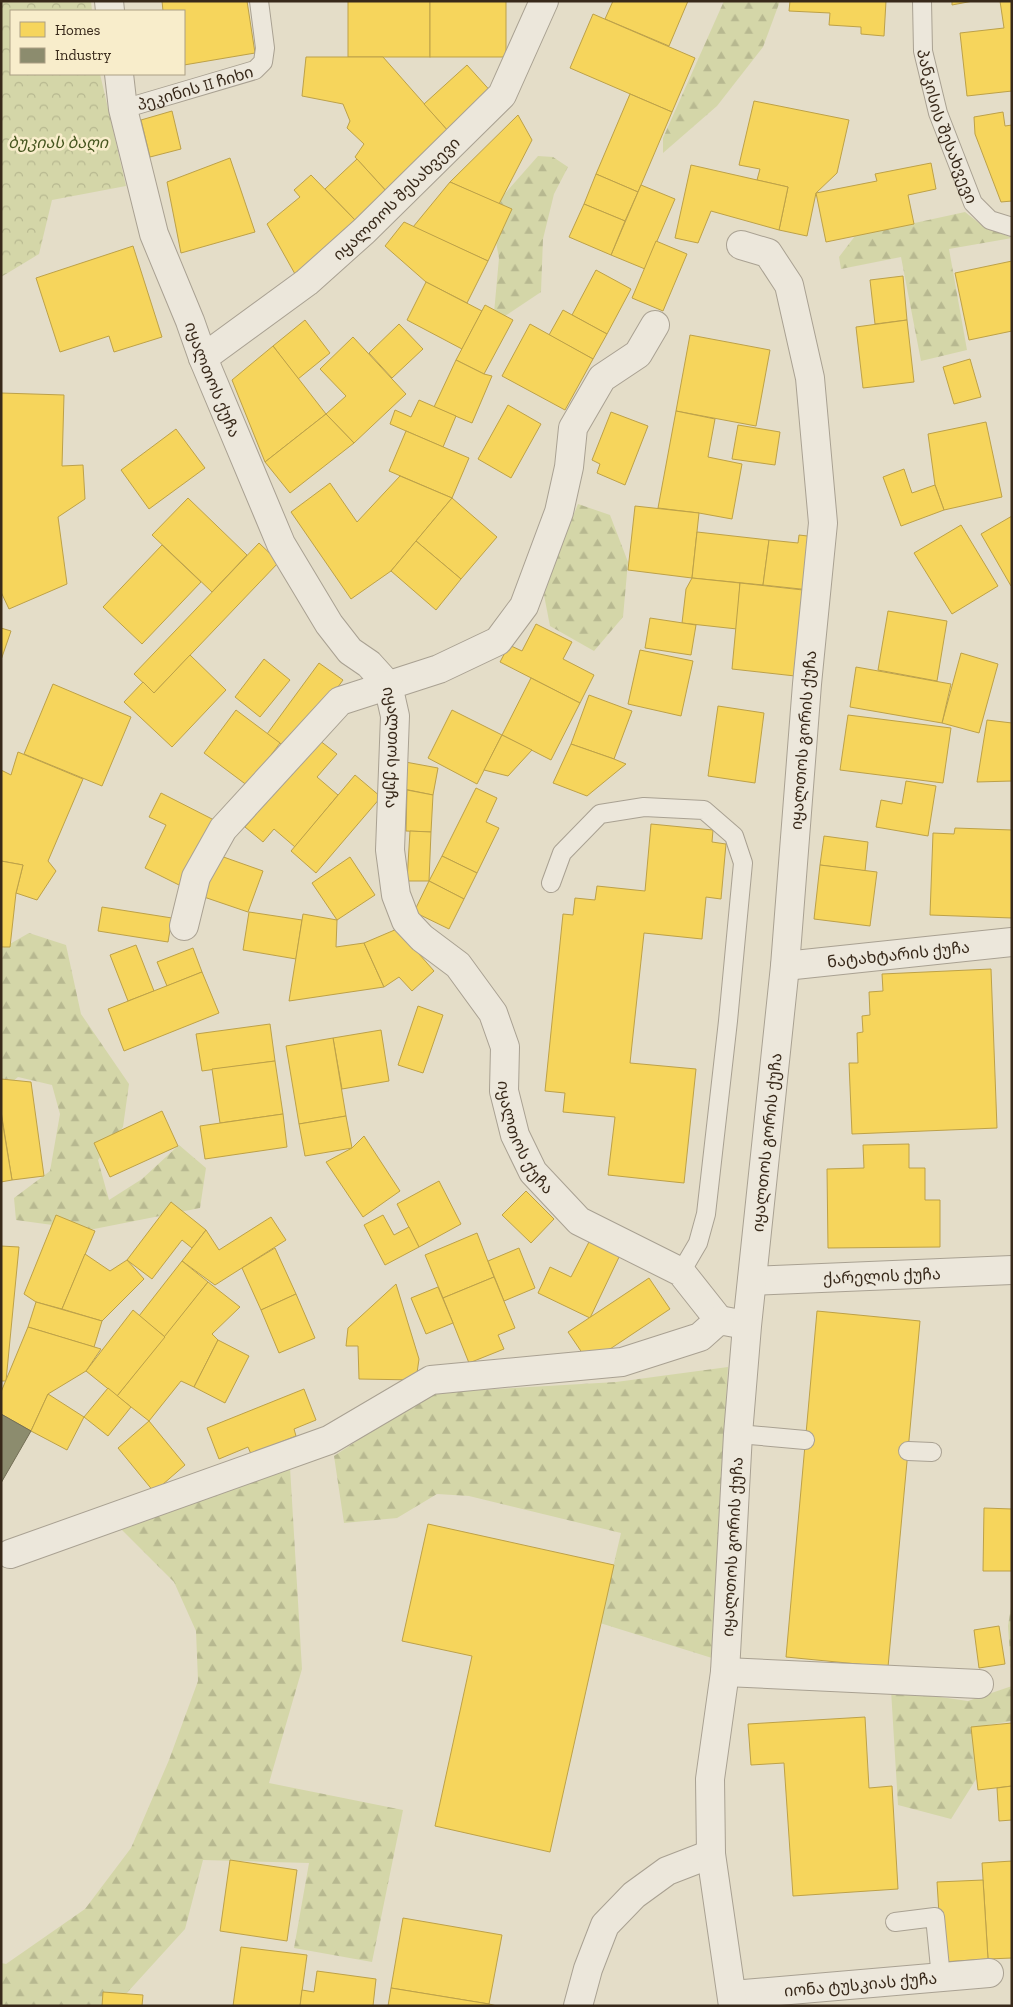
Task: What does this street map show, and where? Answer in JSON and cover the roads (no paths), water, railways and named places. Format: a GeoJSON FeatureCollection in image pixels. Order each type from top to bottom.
{"type":"FeatureCollection","features":[{"type":"Feature","properties":{"kind":"street","name":"იყალთოს შესახვევი"},"geometry":{"type":"LineString","coordinates":[[205,363],[314,276],[364,231],[502,96],[544,1]]}},
{"type":"Feature","properties":{"kind":"street","name":"იყალთოს ქუჩა"},"geometry":{"type":"LineString","coordinates":[[118,75],[123,109],[154,234],[280,544],[329,624],[350,651],[369,664],[388,685],[395,716],[390,850],[396,895],[406,921],[422,938],[458,965],[493,1013],[505,1047],[504,1091],[515,1136],[533,1172],[579,1221],[681,1272],[719,1320]]}},
{"type":"Feature","properties":{"kind":"street","name":"იყალთოს გორის ქუჩა"},"geometry":{"type":"LineString","coordinates":[[733,2000],[711,1854],[710,1779],[725,1672],[738,1434],[747,1326],[785,966],[807,684],[823,522],[810,378],[789,285],[768,253],[741,245]]}},
{"type":"Feature","properties":{"kind":"street"},"geometry":{"type":"LineString","coordinates":[[184,926],[196,878],[223,830],[340,701],[439,669],[498,641],[524,606],[559,512],[569,467],[573,428],[602,378],[638,354],[655,325]]}},
{"type":"Feature","properties":{"kind":"street","name":"ნატახტარის ქუჩა"},"geometry":{"type":"LineString","coordinates":[[785,966],[1012,942]]}},
{"type":"Feature","properties":{"kind":"street","name":"ქარელის ქუჩა"},"geometry":{"type":"LineString","coordinates":[[752,1281],[1012,1270]]}},
{"type":"Feature","properties":{"kind":"street"},"geometry":{"type":"LineString","coordinates":[[10,1554],[329,1440],[431,1380],[622,1362],[700,1337],[719,1320],[747,1326]]}},
{"type":"Feature","properties":{"kind":"street"},"geometry":{"type":"LineString","coordinates":[[725,1672],[980,1684]]}},
{"type":"Feature","properties":{"kind":"street"},"geometry":{"type":"LineString","coordinates":[[578,2006],[588,1968],[605,1924],[634,1895],[667,1870],[711,1854]]}},
{"type":"Feature","properties":{"kind":"street","name":"იონა ტუსკიას ქუჩა"},"geometry":{"type":"LineString","coordinates":[[733,2000],[989,1972]]}},
{"type":"Feature","properties":{"kind":"lane","name":"პეკინის II ჩიხი"},"geometry":{"type":"LineString","coordinates":[[123,109],[255,70],[263,62],[265,48],[259,1]]}},
{"type":"Feature","properties":{"kind":"lane","name":"პანკისის შესახვევი"},"geometry":{"type":"LineString","coordinates":[[922,1],[924,51],[938,113],[972,203],[990,220],[1012,226]]}},
{"type":"Feature","properties":{"kind":"lane"},"geometry":{"type":"LineString","coordinates":[[551,883],[562,853],[600,814],[644,806],[704,810],[734,836],[742,863],[728,1021],[706,1214],[698,1243],[681,1272]]}},
{"type":"Feature","properties":{"kind":"lane"},"geometry":{"type":"LineString","coordinates":[[738,1434],[805,1440]]}},
{"type":"Feature","properties":{"kind":"lane"},"geometry":{"type":"LineString","coordinates":[[908,1451],[932,1452]]}},
{"type":"Feature","properties":{"kind":"lane"},"geometry":{"type":"LineString","coordinates":[[895,1922],[935,1917],[941,1978]]}},
{"type":"Feature","properties":{"kind":"park label","name":"ბუკიას ბაღი"},"geometry":{"type":"Point","coordinates":[58,142]}}]}
